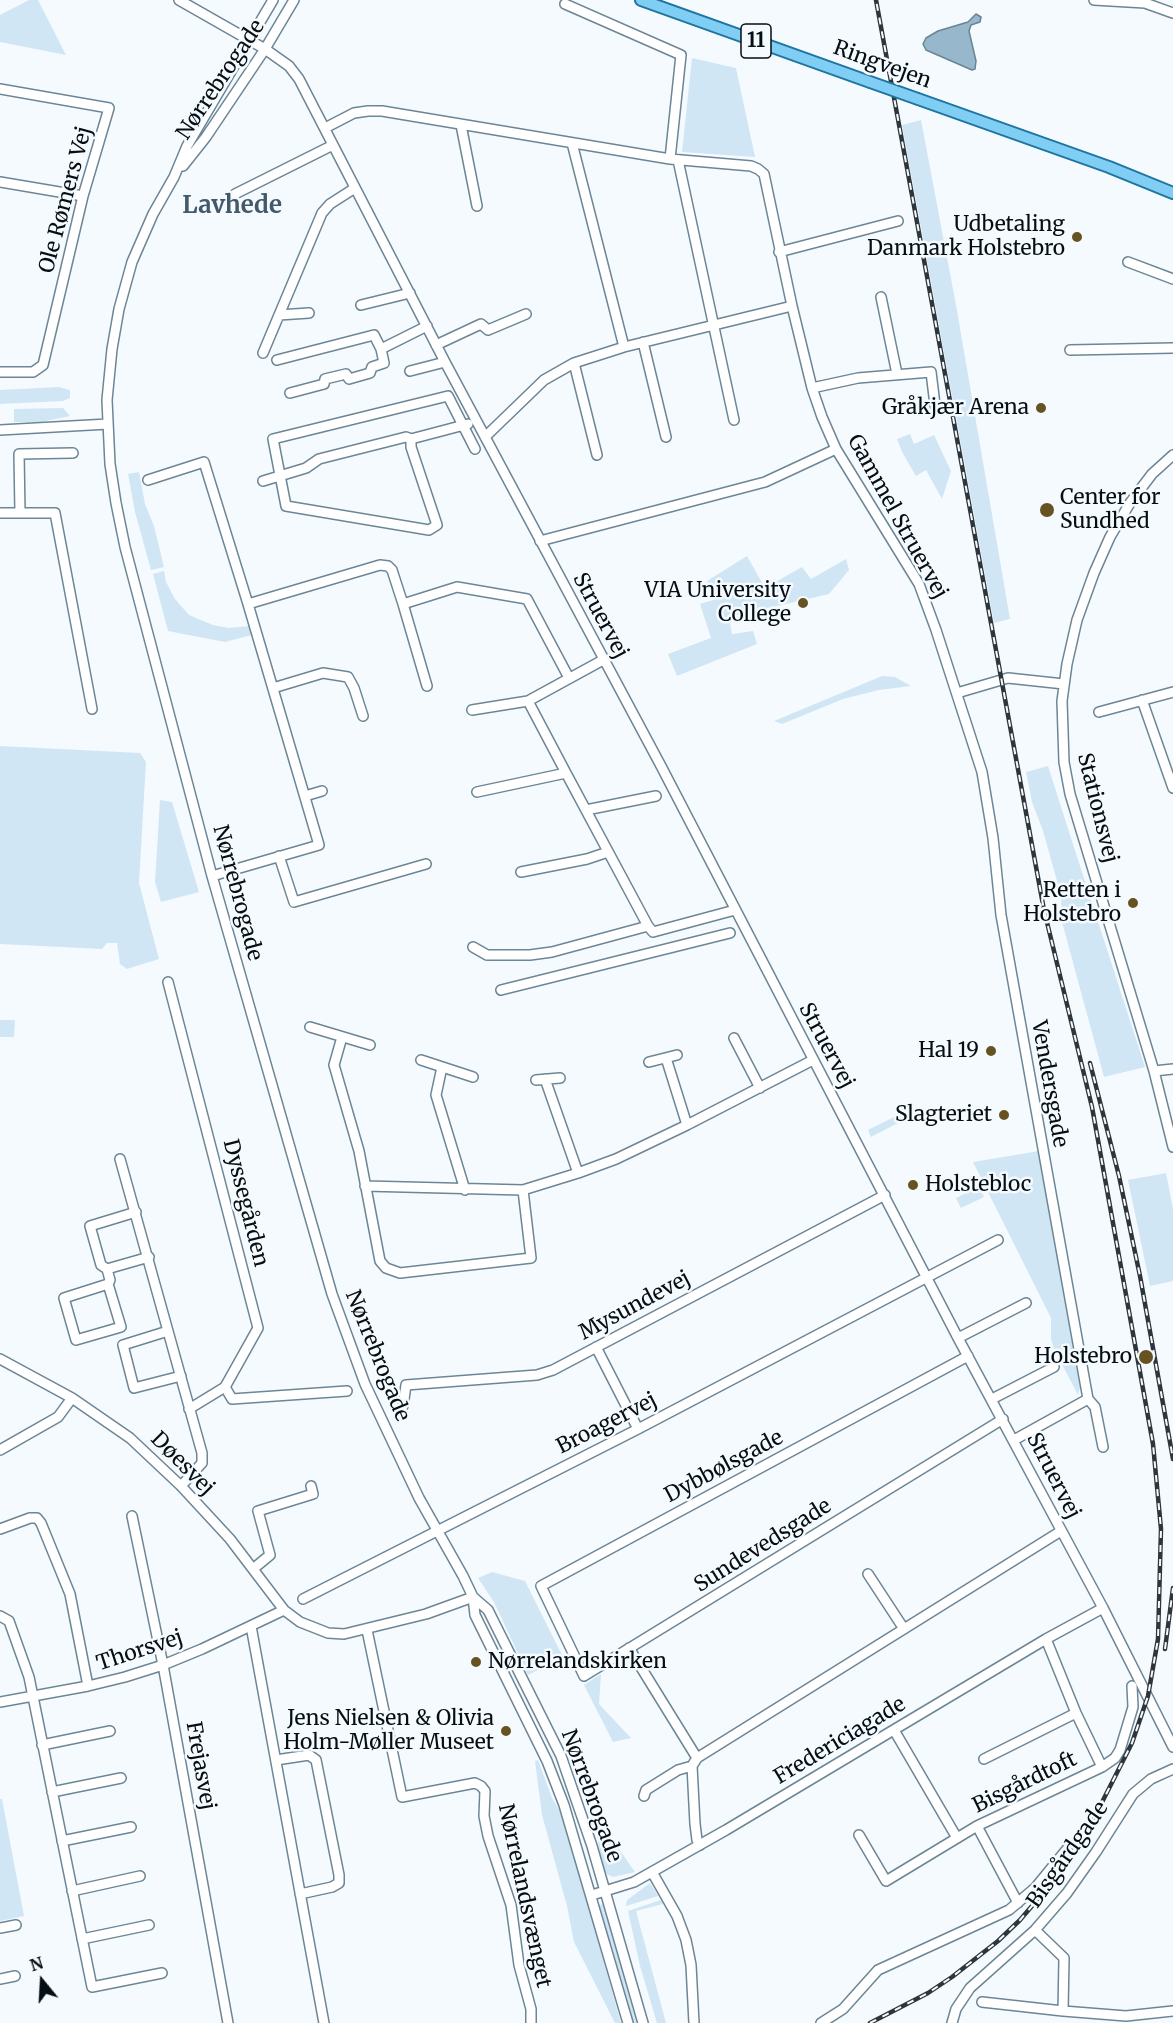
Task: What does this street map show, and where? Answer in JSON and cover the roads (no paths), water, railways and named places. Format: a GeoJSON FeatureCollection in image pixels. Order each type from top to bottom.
{"type":"FeatureCollection","features":[{"type":"Feature","properties":{"kind":"main road","name":"Ringvejen"},"geometry":{"type":"LineString","coordinates":[[641,0],[1109,167],[1173,193]]}},
{"type":"Feature","properties":{"kind":"main road","name":"Ringvejen"},"geometry":{"type":"LineString","coordinates":[[1109,167],[1173,186]]}},
{"type":"Feature","properties":{"kind":"street","name":"Struervej"},"geometry":{"type":"LineString","coordinates":[[179,0],[265,49],[289,66],[299,79],[436,345],[661,766],[958,1338],[1103,1608],[1173,1747]]}},
{"type":"Feature","properties":{"kind":"street","name":"Nørrebrogade"},"geometry":{"type":"LineString","coordinates":[[273,0],[188,146],[153,214],[132,262],[119,309],[107,400],[113,483],[125,547],[213,876],[332,1294],[365,1384],[419,1498],[463,1576],[473,1597],[475,1615],[548,1761],[592,1895],[628,2023]]}},
{"type":"Feature","properties":{"kind":"street","name":"Nørrebrogade"},"geometry":{"type":"LineString","coordinates":[[174,177],[206,137],[265,49],[294,0]]}},
{"type":"Feature","properties":{"kind":"street"},"geometry":{"type":"LineString","coordinates":[[1094,0],[1145,3],[1173,13]]}},
{"type":"Feature","properties":{"kind":"street"},"geometry":{"type":"LineString","coordinates":[[565,4],[681,55],[674,160],[734,420]]}},
{"type":"Feature","properties":{"kind":"street","name":"Ole Rømers Vej"},"geometry":{"type":"LineString","coordinates":[[0,89],[109,108],[83,196],[43,365],[33,372],[0,372]]}},
{"type":"Feature","properties":{"kind":"street"},"geometry":{"type":"LineString","coordinates":[[325,128],[354,113],[368,111],[674,160]]}},
{"type":"Feature","properties":{"kind":"street"},"geometry":{"type":"LineString","coordinates":[[461,125],[477,206]]}},
{"type":"Feature","properties":{"kind":"street"},"geometry":{"type":"LineString","coordinates":[[573,143],[624,347]]}},
{"type":"Feature","properties":{"kind":"street"},"geometry":{"type":"LineString","coordinates":[[235,194],[333,145]]}},
{"type":"Feature","properties":{"kind":"street","name":"Gammel Struervej"},"geometry":{"type":"LineString","coordinates":[[674,160],[751,166],[764,174],[779,252],[812,388],[836,449],[919,584],[957,693]]}},
{"type":"Feature","properties":{"kind":"street"},"geometry":{"type":"LineString","coordinates":[[0,182],[83,196]]}},
{"type":"Feature","properties":{"kind":"street"},"geometry":{"type":"LineString","coordinates":[[262,353],[322,213],[330,204],[355,188]]}},
{"type":"Feature","properties":{"kind":"street"},"geometry":{"type":"LineString","coordinates":[[779,252],[898,221]]}},
{"type":"Feature","properties":{"kind":"street"},"geometry":{"type":"LineString","coordinates":[[1128,262],[1173,279]]}},
{"type":"Feature","properties":{"kind":"street"},"geometry":{"type":"LineString","coordinates":[[361,305],[410,292]]}},
{"type":"Feature","properties":{"kind":"street"},"geometry":{"type":"LineString","coordinates":[[881,297],[897,374]]}},
{"type":"Feature","properties":{"kind":"street"},"geometry":{"type":"LineString","coordinates":[[485,437],[544,380],[574,363],[643,342],[792,306]]}},
{"type":"Feature","properties":{"kind":"street"},"geometry":{"type":"LineString","coordinates":[[279,315],[309,313]]}},
{"type":"Feature","properties":{"kind":"street"},"geometry":{"type":"LineString","coordinates":[[436,345],[481,324],[488,330],[526,314]]}},
{"type":"Feature","properties":{"kind":"street"},"geometry":{"type":"LineString","coordinates":[[381,349],[427,326]]}},
{"type":"Feature","properties":{"kind":"street"},"geometry":{"type":"LineString","coordinates":[[277,360],[374,335],[381,349],[384,363],[372,367],[370,373],[349,379],[346,374],[325,379],[324,384],[290,393]]}},
{"type":"Feature","properties":{"kind":"street"},"geometry":{"type":"LineString","coordinates":[[643,342],[666,437]]}},
{"type":"Feature","properties":{"kind":"street"},"geometry":{"type":"LineString","coordinates":[[1070,350],[1173,348]]}},
{"type":"Feature","properties":{"kind":"street"},"geometry":{"type":"LineString","coordinates":[[410,371],[445,362]]}},
{"type":"Feature","properties":{"kind":"street"},"geometry":{"type":"LineString","coordinates":[[574,363],[597,455]]}},
{"type":"Feature","properties":{"kind":"street"},"geometry":{"type":"LineString","coordinates":[[812,388],[858,378],[931,372],[935,405]]}},
{"type":"Feature","properties":{"kind":"street"},"geometry":{"type":"LineString","coordinates":[[411,439],[411,447],[436,525],[429,530],[286,506],[282,475],[273,439],[448,396],[475,449]]}},
{"type":"Feature","properties":{"kind":"street"},"geometry":{"type":"LineString","coordinates":[[263,481],[306,468],[319,459],[406,437],[411,439],[463,426],[476,420]]}},
{"type":"Feature","properties":{"kind":"street"},"geometry":{"type":"LineString","coordinates":[[0,430],[108,424]]}},
{"type":"Feature","properties":{"kind":"street"},"geometry":{"type":"LineString","coordinates":[[540,541],[765,482],[836,449]]}},
{"type":"Feature","properties":{"kind":"street"},"geometry":{"type":"LineString","coordinates":[[20,513],[19,454],[73,453]]}},
{"type":"Feature","properties":{"kind":"street","name":"Stationsvej"},"geometry":{"type":"LineString","coordinates":[[1171,459],[1152,474],[1130,503],[1110,537],[1094,573],[1077,620],[1064,684],[1062,709],[1064,762],[1070,794],[1154,1071],[1173,1147]]}},
{"type":"Feature","properties":{"kind":"street"},"geometry":{"type":"LineString","coordinates":[[147,480],[204,462],[319,845],[213,876]]}},
{"type":"Feature","properties":{"kind":"street"},"geometry":{"type":"LineString","coordinates":[[0,513],[54,513],[92,709]]}},
{"type":"Feature","properties":{"kind":"street"},"geometry":{"type":"LineString","coordinates":[[248,604],[380,564],[388,566],[392,570],[427,686]]}},
{"type":"Feature","properties":{"kind":"street"},"geometry":{"type":"LineString","coordinates":[[403,604],[458,587],[527,598],[569,678]]}},
{"type":"Feature","properties":{"kind":"street"},"geometry":{"type":"LineString","coordinates":[[472,710],[528,701],[603,660]]}},
{"type":"Feature","properties":{"kind":"street"},"geometry":{"type":"LineString","coordinates":[[273,688],[323,673],[348,677],[363,716]]}},
{"type":"Feature","properties":{"kind":"street"},"geometry":{"type":"LineString","coordinates":[[957,693],[1008,678],[1064,684]]}},
{"type":"Feature","properties":{"kind":"street"},"geometry":{"type":"LineString","coordinates":[[1099,712],[1173,692]]}},
{"type":"Feature","properties":{"kind":"street","name":"Vendersgade"},"geometry":{"type":"LineString","coordinates":[[957,693],[982,772],[993,838],[1001,915],[1088,1399],[1095,1407],[1103,1447]]}},
{"type":"Feature","properties":{"kind":"street"},"geometry":{"type":"LineString","coordinates":[[1142,700],[1173,788]]}},
{"type":"Feature","properties":{"kind":"street"},"geometry":{"type":"LineString","coordinates":[[528,701],[653,932],[735,910]]}},
{"type":"Feature","properties":{"kind":"street"},"geometry":{"type":"LineString","coordinates":[[477,792],[566,773]]}},
{"type":"Feature","properties":{"kind":"street"},"geometry":{"type":"LineString","coordinates":[[305,796],[322,791]]}},
{"type":"Feature","properties":{"kind":"street"},"geometry":{"type":"LineString","coordinates":[[586,810],[656,796]]}},
{"type":"Feature","properties":{"kind":"street"},"geometry":{"type":"LineString","coordinates":[[521,872],[587,859],[608,852]]}},
{"type":"Feature","properties":{"kind":"street"},"geometry":{"type":"LineString","coordinates":[[279,856],[294,902],[426,864]]}},
{"type":"Feature","properties":{"kind":"street"},"geometry":{"type":"LineString","coordinates":[[681,924],[687,944]]}},
{"type":"Feature","properties":{"kind":"street"},"geometry":{"type":"LineString","coordinates":[[473,946],[487,955],[530,955],[552,952],[648,926]]}},
{"type":"Feature","properties":{"kind":"street"},"geometry":{"type":"LineString","coordinates":[[501,990],[730,933]]}},
{"type":"Feature","properties":{"kind":"street","name":"Dyssegården"},"geometry":{"type":"LineString","coordinates":[[168,982],[258,1328],[225,1387],[189,1409]]}},
{"type":"Feature","properties":{"kind":"street"},"geometry":{"type":"LineString","coordinates":[[310,1027],[370,1045]]}},
{"type":"Feature","properties":{"kind":"street"},"geometry":{"type":"LineString","coordinates":[[342,1037],[334,1065],[359,1151],[380,1261],[386,1268],[400,1273],[531,1258],[523,1190]]}},
{"type":"Feature","properties":{"kind":"street"},"geometry":{"type":"LineString","coordinates":[[734,1038],[760,1088]]}},
{"type":"Feature","properties":{"kind":"street"},"geometry":{"type":"LineString","coordinates":[[649,1062],[677,1055]]}},
{"type":"Feature","properties":{"kind":"street"},"geometry":{"type":"LineString","coordinates":[[666,1058],[687,1125]]}},
{"type":"Feature","properties":{"kind":"street"},"geometry":{"type":"LineString","coordinates":[[421,1060],[473,1077]]}},
{"type":"Feature","properties":{"kind":"street"},"geometry":{"type":"LineString","coordinates":[[365,1186],[523,1190],[578,1173],[616,1158],[687,1125],[813,1060]]}},
{"type":"Feature","properties":{"kind":"street"},"geometry":{"type":"LineString","coordinates":[[442,1067],[436,1095],[465,1190]]}},
{"type":"Feature","properties":{"kind":"street"},"geometry":{"type":"LineString","coordinates":[[1154,1071],[1173,1069]]}},
{"type":"Feature","properties":{"kind":"street"},"geometry":{"type":"LineString","coordinates":[[560,1078],[540,1079],[578,1173]]}},
{"type":"Feature","properties":{"kind":"street"},"geometry":{"type":"LineString","coordinates":[[120,1159],[202,1453],[202,1462],[181,1486]]}},
{"type":"Feature","properties":{"kind":"street","name":"Mysundevej"},"geometry":{"type":"LineString","coordinates":[[403,1406],[406,1385],[537,1375],[553,1370],[885,1195]]}},
{"type":"Feature","properties":{"kind":"street"},"geometry":{"type":"LineString","coordinates":[[136,1212],[90,1226],[101,1265],[107,1269],[110,1280],[108,1284],[124,1338],[123,1345],[134,1389],[181,1376]]}},
{"type":"Feature","properties":{"kind":"street","name":"Broagervej"},"geometry":{"type":"LineString","coordinates":[[303,1599],[639,1429],[998,1240]]}},
{"type":"Feature","properties":{"kind":"street"},"geometry":{"type":"LineString","coordinates":[[107,1269],[148,1257]]}},
{"type":"Feature","properties":{"kind":"street"},"geometry":{"type":"LineString","coordinates":[[108,1284],[64,1298],[76,1340],[121,1327]]}},
{"type":"Feature","properties":{"kind":"street"},"geometry":{"type":"LineString","coordinates":[[958,1338],[1026,1303]]}},
{"type":"Feature","properties":{"kind":"street"},"geometry":{"type":"LineString","coordinates":[[123,1345],[168,1331]]}},
{"type":"Feature","properties":{"kind":"street"},"geometry":{"type":"LineString","coordinates":[[596,1347],[639,1429]]}},
{"type":"Feature","properties":{"kind":"street","name":"Dybbølsgade"},"geometry":{"type":"LineString","coordinates":[[562,1630],[541,1586],[968,1356]]}},
{"type":"Feature","properties":{"kind":"street","name":"Døesvej"},"geometry":{"type":"LineString","coordinates":[[0,1359],[72,1398],[130,1438],[181,1486],[230,1539],[284,1610],[300,1622],[328,1633],[344,1634],[426,1614],[473,1597]]}},
{"type":"Feature","properties":{"kind":"street"},"geometry":{"type":"LineString","coordinates":[[992,1399],[1054,1367]]}},
{"type":"Feature","properties":{"kind":"street"},"geometry":{"type":"LineString","coordinates":[[225,1387],[232,1399],[347,1391]]}},
{"type":"Feature","properties":{"kind":"street"},"geometry":{"type":"LineString","coordinates":[[0,1450],[58,1417],[72,1398]]}},
{"type":"Feature","properties":{"kind":"street"},"geometry":{"type":"LineString","coordinates":[[1014,1440],[1088,1399]]}},
{"type":"Feature","properties":{"kind":"street","name":"Sundevedsgade"},"geometry":{"type":"LineString","coordinates":[[562,1630],[584,1676],[1003,1419]]}},
{"type":"Feature","properties":{"kind":"street"},"geometry":{"type":"LineString","coordinates":[[253,1569],[270,1555],[258,1511],[313,1494],[311,1486]]}},
{"type":"Feature","properties":{"kind":"street","name":"Frejasvej"},"geometry":{"type":"LineString","coordinates":[[132,1516],[163,1665],[228,2023]]}},
{"type":"Feature","properties":{"kind":"street"},"geometry":{"type":"LineString","coordinates":[[0,1529],[30,1518],[37,1518],[41,1523],[70,1594],[88,1686]]}},
{"type":"Feature","properties":{"kind":"street"},"geometry":{"type":"LineString","coordinates":[[644,1796],[646,1790],[1061,1531]]}},
{"type":"Feature","properties":{"kind":"street"},"geometry":{"type":"LineString","coordinates":[[868,1574],[904,1629]]}},
{"type":"Feature","properties":{"kind":"street","name":"Nørrebrogade"},"geometry":{"type":"LineString","coordinates":[[473,1597],[488,1610],[561,1756],[578,1802],[643,2023]]}},
{"type":"Feature","properties":{"kind":"street","name":"Fredericiagade"},"geometry":{"type":"LineString","coordinates":[[592,1895],[634,1882],[652,1872],[1046,1639],[1103,1608]]}},
{"type":"Feature","properties":{"kind":"street","name":"Thorsvej"},"geometry":{"type":"LineString","coordinates":[[0,1702],[88,1686],[163,1665],[284,1610]]}},
{"type":"Feature","properties":{"kind":"street"},"geometry":{"type":"LineString","coordinates":[[0,1616],[9,1622],[29,1677],[92,1987],[162,1973]]}},
{"type":"Feature","properties":{"kind":"street"},"geometry":{"type":"LineString","coordinates":[[251,1626],[324,2023]]}},
{"type":"Feature","properties":{"kind":"street","name":"Nørrelandsvænget"},"geometry":{"type":"LineString","coordinates":[[367,1630],[402,1797],[475,1783],[485,1791],[484,1816],[488,1836],[511,1905],[519,1965],[531,2009],[531,2023]]}},
{"type":"Feature","properties":{"kind":"street"},"geometry":{"type":"LineString","coordinates":[[1046,1639],[1076,1713],[1102,1767]]}},
{"type":"Feature","properties":{"kind":"street"},"geometry":{"type":"LineString","coordinates":[[629,1648],[694,1762],[695,1824],[700,1845]]}},
{"type":"Feature","properties":{"kind":"street","name":"Bisgårdtoft"},"geometry":{"type":"LineString","coordinates":[[859,1835],[886,1881],[977,1826],[1102,1767],[1115,1758],[1120,1750],[1133,1707],[1132,1686]]}},
{"type":"Feature","properties":{"kind":"street"},"geometry":{"type":"LineString","coordinates":[[984,1759],[1076,1713]]}},
{"type":"Feature","properties":{"kind":"street"},"geometry":{"type":"LineString","coordinates":[[894,1730],[957,1838]]}},
{"type":"Feature","properties":{"kind":"street"},"geometry":{"type":"LineString","coordinates":[[42,1745],[110,1731]]}},
{"type":"Feature","properties":{"kind":"street"},"geometry":{"type":"LineString","coordinates":[[276,1760],[309,1755],[316,1760],[339,1875],[339,1883],[332,1887],[300,1894]]}},
{"type":"Feature","properties":{"kind":"street","name":"Bisgårdgade"},"geometry":{"type":"LineString","coordinates":[[952,2023],[956,2009],[970,1988],[1035,1930],[1073,1886],[1133,1794],[1151,1779],[1173,1769]]}},
{"type":"Feature","properties":{"kind":"street"},"geometry":{"type":"LineString","coordinates":[[52,1792],[121,1778]]}},
{"type":"Feature","properties":{"kind":"street"},"geometry":{"type":"LineString","coordinates":[[977,1826],[1018,1903]]}},
{"type":"Feature","properties":{"kind":"street"},"geometry":{"type":"LineString","coordinates":[[62,1841],[130,1827]]}},
{"type":"Feature","properties":{"kind":"street"},"geometry":{"type":"LineString","coordinates":[[821,2023],[843,2009],[878,1970],[1009,1910],[1035,1888],[1067,1849]]}},
{"type":"Feature","properties":{"kind":"street"},"geometry":{"type":"LineString","coordinates":[[652,1872],[677,1916],[686,1940],[691,1965],[694,2023]]}},
{"type":"Feature","properties":{"kind":"street"},"geometry":{"type":"LineString","coordinates":[[72,1891],[140,1876]]}},
{"type":"Feature","properties":{"kind":"street"},"geometry":{"type":"LineString","coordinates":[[0,1928],[16,1925]]}},
{"type":"Feature","properties":{"kind":"street"},"geometry":{"type":"LineString","coordinates":[[82,1939],[149,1925]]}},
{"type":"Feature","properties":{"kind":"street"},"geometry":{"type":"LineString","coordinates":[[1035,1930],[1064,1958],[1063,2011]]}},
{"type":"Feature","properties":{"kind":"street"},"geometry":{"type":"LineString","coordinates":[[0,1979],[15,1976]]}},
{"type":"Feature","properties":{"kind":"street"},"geometry":{"type":"LineString","coordinates":[[982,2002],[1063,2011],[1102,2019],[1173,2011]]}},
{"type":"Feature","properties":{"kind":"railway"},"geometry":{"type":"LineString","coordinates":[[870,2023],[928,1993],[998,1941],[1020,1920],[1055,1879],[1091,1824],[1132,1743],[1148,1696],[1158,1639],[1161,1529],[1153,1444],[1092,1107],[1044,910],[876,0]]}},
{"type":"Feature","properties":{"kind":"railway"},"geometry":{"type":"LineString","coordinates":[[1090,1063],[1119,1176],[1140,1276],[1173,1459]]}},
{"type":"Feature","properties":{"kind":"railway"},"geometry":{"type":"LineString","coordinates":[[1165,1649],[1173,1588]]}},
{"type":"Feature","properties":{"kind":"place","name":"Udbetaling Danmark Holstebro"},"geometry":{"type":"Point","coordinates":[1077,237]}},
{"type":"Feature","properties":{"kind":"place","name":"Gråkjær Arena"},"geometry":{"type":"Point","coordinates":[1041,408]}},
{"type":"Feature","properties":{"kind":"place","name":"Center for Sundhed"},"geometry":{"type":"Point","coordinates":[1047,510]}},
{"type":"Feature","properties":{"kind":"place","name":"VIA University College"},"geometry":{"type":"Point","coordinates":[803,603]}},
{"type":"Feature","properties":{"kind":"place","name":"Retten i Holstebro"},"geometry":{"type":"Point","coordinates":[1133,903]}},
{"type":"Feature","properties":{"kind":"place","name":"Hal 19"},"geometry":{"type":"Point","coordinates":[991,1051]}},
{"type":"Feature","properties":{"kind":"place","name":"Slagteriet"},"geometry":{"type":"Point","coordinates":[1004,1115]}},
{"type":"Feature","properties":{"kind":"place","name":"Holstebloc"},"geometry":{"type":"Point","coordinates":[913,1185]}},
{"type":"Feature","properties":{"kind":"place","name":"Holstebro"},"geometry":{"type":"Point","coordinates":[1146,1357]}},
{"type":"Feature","properties":{"kind":"place","name":"Nørrelandskirken"},"geometry":{"type":"Point","coordinates":[476,1662]}},
{"type":"Feature","properties":{"kind":"place","name":"Jens Nielsen & Olivia Holm-Møller Museet"},"geometry":{"type":"Point","coordinates":[506,1731]}},
{"type":"Feature","properties":{"kind":"district","name":"Lavhede"},"geometry":{"type":"Point","coordinates":[232,206]}}]}
